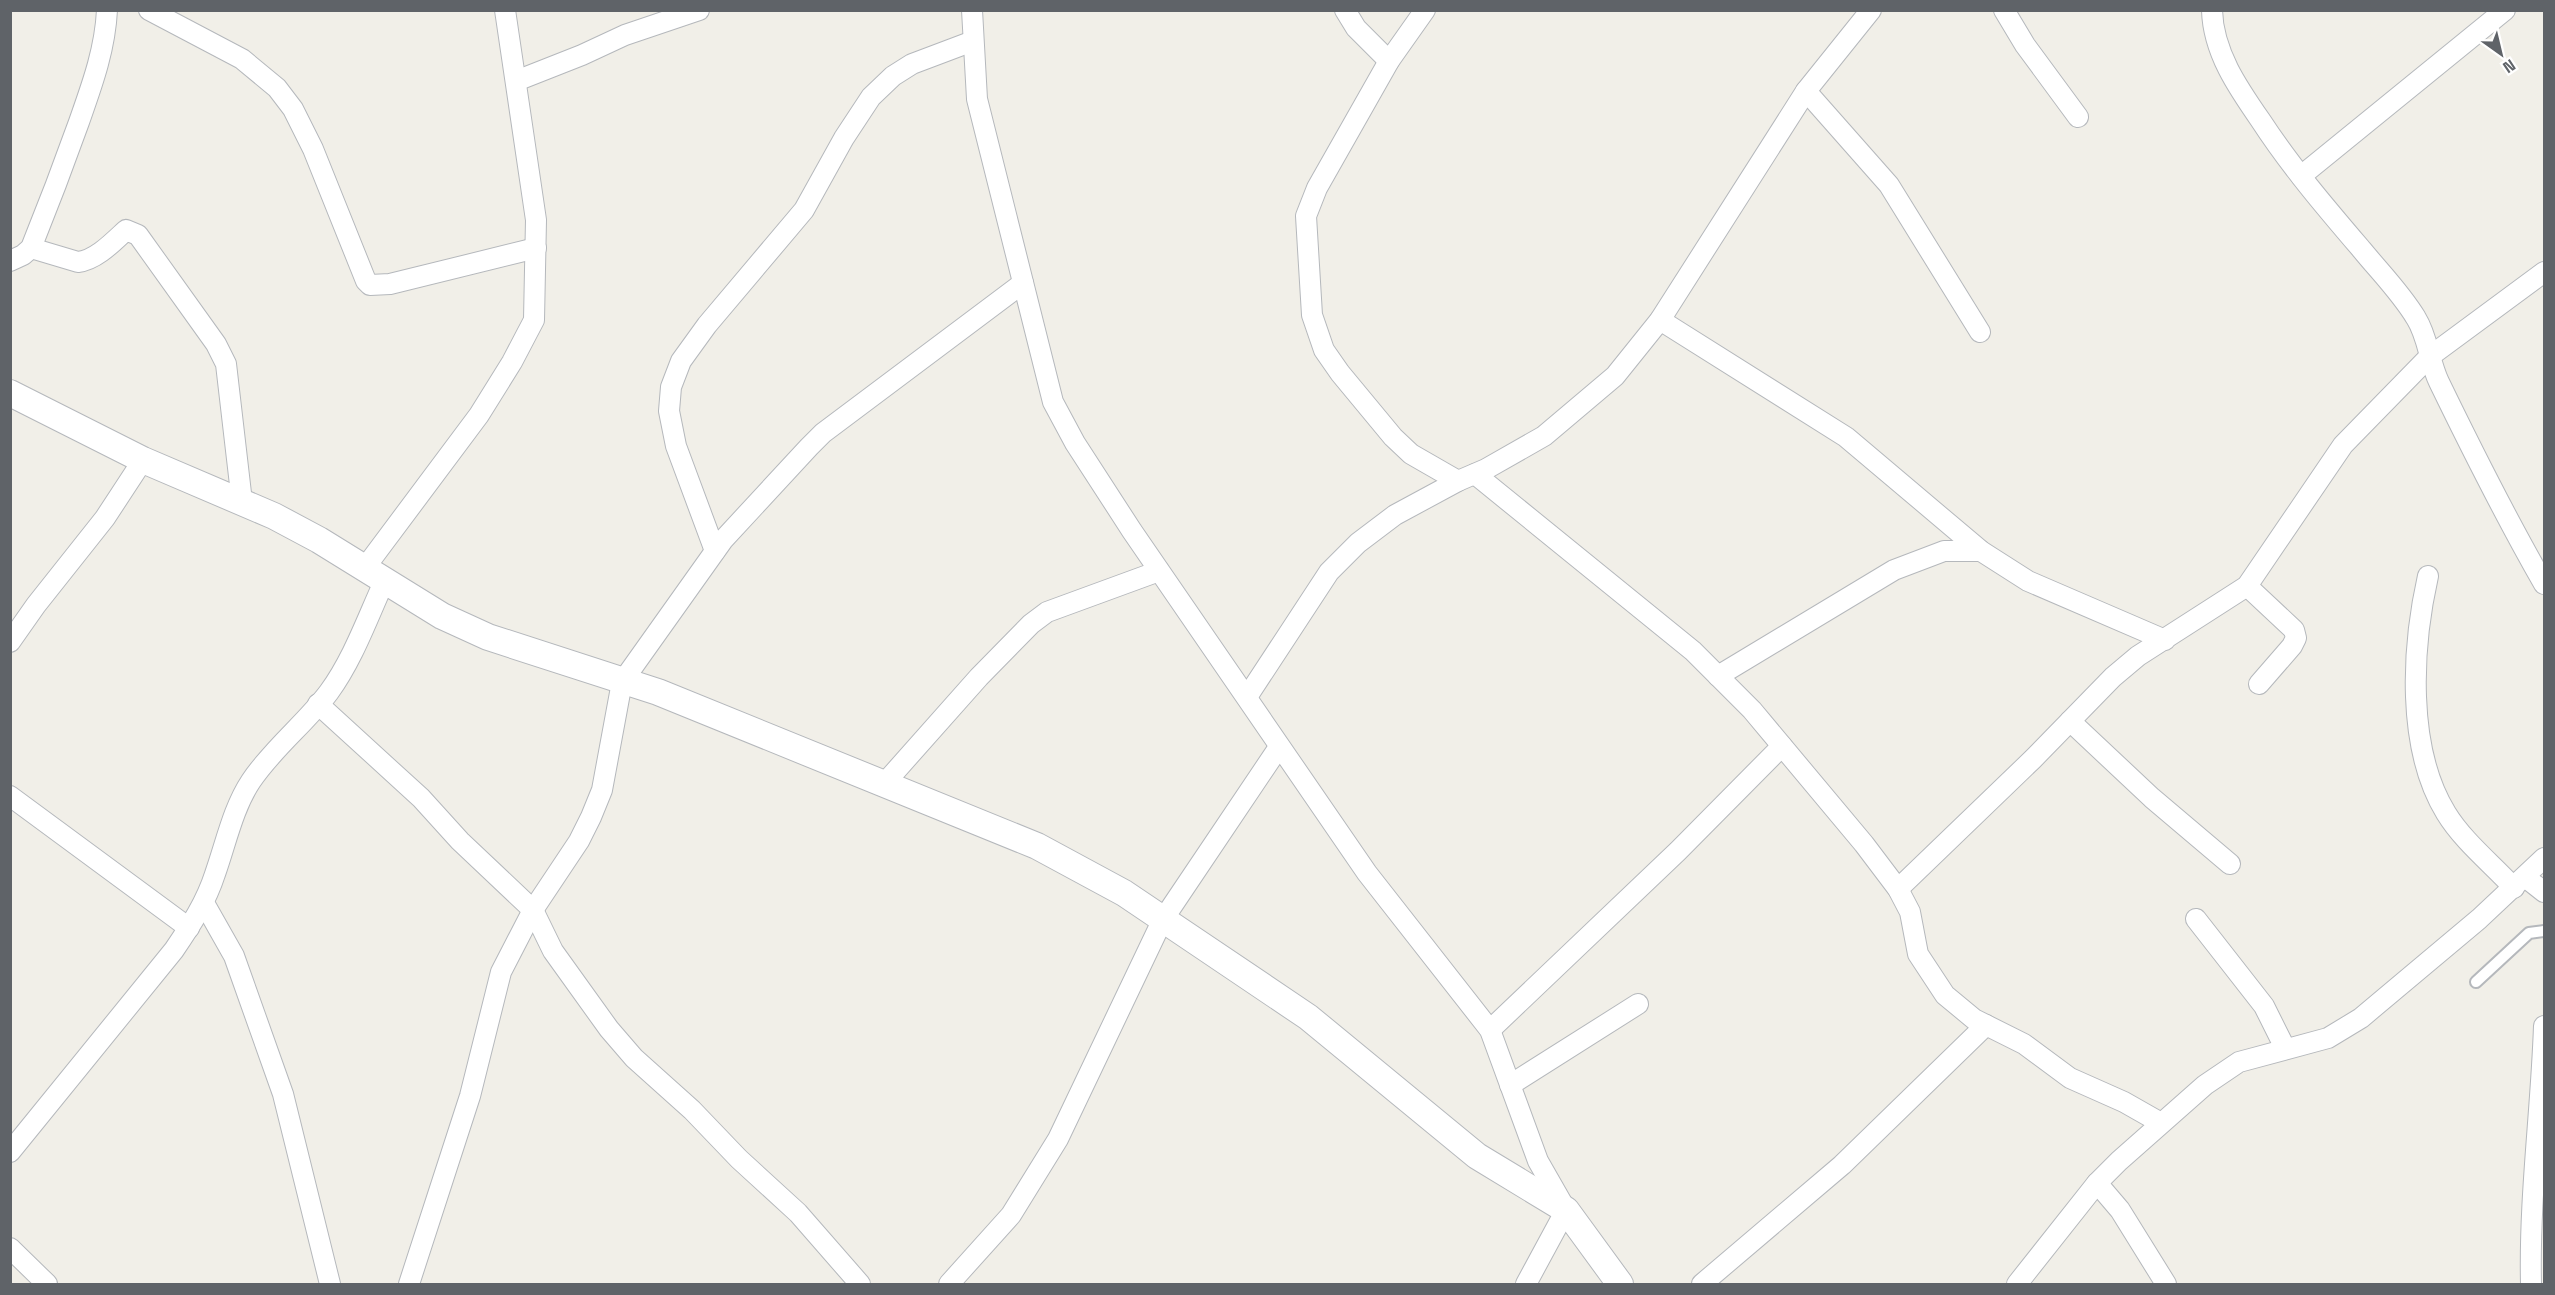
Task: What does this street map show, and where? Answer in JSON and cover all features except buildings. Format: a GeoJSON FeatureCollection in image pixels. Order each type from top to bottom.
{"type":"FeatureCollection","features":[{"type":"Feature","properties":{"kind":"street"},"geometry":{"type":"LineString","coordinates":[[10,261],[31,248],[60,177],[96,72],[106,36],[107,10]]}},
{"type":"Feature","properties":{"kind":"street"},"geometry":{"type":"LineString","coordinates":[[148,10],[242,58],[277,88],[293,109],[305,133],[366,281],[370,285],[390,284],[536,248]]}},
{"type":"Feature","properties":{"kind":"street"},"geometry":{"type":"LineString","coordinates":[[10,1152],[174,950],[189,928],[204,903],[225,838],[251,782],[318,704],[344,669],[374,576],[479,415],[512,362],[534,320],[536,220],[505,10]]}},
{"type":"Feature","properties":{"kind":"street"},"geometry":{"type":"LineString","coordinates":[[516,81],[625,35],[699,10]]}},
{"type":"Feature","properties":{"kind":"street"},"geometry":{"type":"LineString","coordinates":[[972,10],[977,99],[1053,402],[1074,443],[1159,571],[1366,873],[1490,1030],[1538,1161],[1566,1210],[1620,1284]]}},
{"type":"Feature","properties":{"kind":"street"},"geometry":{"type":"LineString","coordinates":[[1344,10],[1356,28],[1389,61]]}},
{"type":"Feature","properties":{"kind":"street"},"geometry":{"type":"LineString","coordinates":[[1425,10],[1389,61],[1317,188],[1306,216],[1312,315],[1329,358],[1393,437],[1411,454],[1467,478],[1684,644],[1752,710],[1864,844],[1898,890],[1910,912],[1917,954],[1945,995],[1974,1018],[2024,1044],[2070,1078],[2124,1102],[2161,1123]]}},
{"type":"Feature","properties":{"kind":"street"},"geometry":{"type":"LineString","coordinates":[[1247,697],[1329,572],[1351,550],[1395,515],[1544,436],[1615,376],[1660,320],[1806,91],[1871,10]]}},
{"type":"Feature","properties":{"kind":"street"},"geometry":{"type":"LineString","coordinates":[[2004,10],[2025,45],[2079,117]]}},
{"type":"Feature","properties":{"kind":"street"},"geometry":{"type":"LineString","coordinates":[[2212,10],[2212,30],[2228,69],[2272,139],[2406,302],[2418,321],[2429,357],[2478,464],[2544,584]]}},
{"type":"Feature","properties":{"kind":"street"},"geometry":{"type":"LineString","coordinates":[[2301,176],[2505,10]]}},
{"type":"Feature","properties":{"kind":"street"},"geometry":{"type":"LineString","coordinates":[[716,551],[676,447],[669,411],[671,387],[681,361],[707,325],[804,210],[844,138],[871,97],[893,76],[912,64],[973,41]]}},
{"type":"Feature","properties":{"kind":"street"},"geometry":{"type":"LineString","coordinates":[[1806,91],[1889,185],[1980,332]]}},
{"type":"Feature","properties":{"kind":"street"},"geometry":{"type":"LineString","coordinates":[[31,248],[78,262],[86,261],[103,250],[126,230],[138,236],[216,344],[226,364],[242,502]]}},
{"type":"Feature","properties":{"kind":"street"},"geometry":{"type":"LineString","coordinates":[[1898,890],[2113,677],[2138,656],[2247,586],[2343,445],[2429,357],[2544,272]]}},
{"type":"Feature","properties":{"kind":"street"},"geometry":{"type":"LineString","coordinates":[[409,1284],[470,1096],[501,972],[533,910],[579,841],[595,808],[602,790],[622,682],[723,540],[823,433],[1023,284]]}},
{"type":"Feature","properties":{"kind":"street"},"geometry":{"type":"LineString","coordinates":[[1660,320],[1846,438],[1981,551],[2028,581],[2165,640]]}},
{"type":"Feature","properties":{"kind":"street"},"geometry":{"type":"LineString","coordinates":[[10,393],[143,460],[242,502],[319,540],[442,616],[488,637],[658,692],[1037,846],[1124,893],[1162,921],[1308,1017],[1477,1156],[1566,1210]]}},
{"type":"Feature","properties":{"kind":"street"},"geometry":{"type":"LineString","coordinates":[[10,642],[36,605],[105,518],[143,460]]}},
{"type":"Feature","properties":{"kind":"street"},"geometry":{"type":"LineString","coordinates":[[1718,676],[1894,570],[1944,551],[1981,551]]}},
{"type":"Feature","properties":{"kind":"street"},"geometry":{"type":"LineString","coordinates":[[884,784],[979,677],[1031,624],[1057,608],[1091,598],[1159,571]]}},
{"type":"Feature","properties":{"kind":"street"},"geometry":{"type":"LineString","coordinates":[[2428,576],[2419,617],[2415,685],[2421,741],[2434,790],[2447,815],[2520,882],[2544,892]]}},
{"type":"Feature","properties":{"kind":"street"},"geometry":{"type":"LineString","coordinates":[[2247,586],[2294,630],[2296,638],[2292,646],[2259,684]]}},
{"type":"Feature","properties":{"kind":"street"},"geometry":{"type":"LineString","coordinates":[[318,704],[421,798],[460,840],[533,910],[553,951],[615,1036],[634,1058],[692,1110],[739,1159],[798,1213],[860,1284]]}},
{"type":"Feature","properties":{"kind":"street"},"geometry":{"type":"LineString","coordinates":[[2070,721],[2152,798],[2230,864]]}},
{"type":"Feature","properties":{"kind":"street"},"geometry":{"type":"LineString","coordinates":[[1490,1030],[1678,851],[1782,746]]}},
{"type":"Feature","properties":{"kind":"street"},"geometry":{"type":"LineString","coordinates":[[949,1284],[1011,1215],[1058,1139],[1162,921],[1279,747]]}},
{"type":"Feature","properties":{"kind":"street"},"geometry":{"type":"LineString","coordinates":[[10,796],[189,928]]}},
{"type":"Feature","properties":{"kind":"street"},"geometry":{"type":"LineString","coordinates":[[2017,1284],[2097,1184],[2119,1161],[2205,1085],[2240,1062],[2328,1038],[2361,1018],[2520,882],[2544,858]]}},
{"type":"Feature","properties":{"kind":"street"},"geometry":{"type":"LineString","coordinates":[[204,903],[234,956],[283,1094],[330,1284]]}},
{"type":"Feature","properties":{"kind":"street"},"geometry":{"type":"LineString","coordinates":[[2196,919],[2264,1006],[2285,1048]]}},
{"type":"Feature","properties":{"kind":"street"},"geometry":{"type":"LineString","coordinates":[[1510,1086],[1638,1004]]}},
{"type":"Feature","properties":{"kind":"street"},"geometry":{"type":"LineString","coordinates":[[1702,1284],[1842,1165],[1986,1025]]}},
{"type":"Feature","properties":{"kind":"street"},"geometry":{"type":"LineString","coordinates":[[2531,1284],[2537,1247],[2532,1185],[2539,1125],[2544,1026]]}},
{"type":"Feature","properties":{"kind":"street"},"geometry":{"type":"LineString","coordinates":[[2097,1184],[2120,1210],[2166,1284]]}},
{"type":"Feature","properties":{"kind":"street"},"geometry":{"type":"LineString","coordinates":[[1527,1284],[1566,1210]]}},
{"type":"Feature","properties":{"kind":"street"},"geometry":{"type":"LineString","coordinates":[[10,1248],[47,1284]]}},
{"type":"Feature","properties":{"kind":"lane"},"geometry":{"type":"LineString","coordinates":[[2476,982],[2529,933],[2544,931]]}}]}
